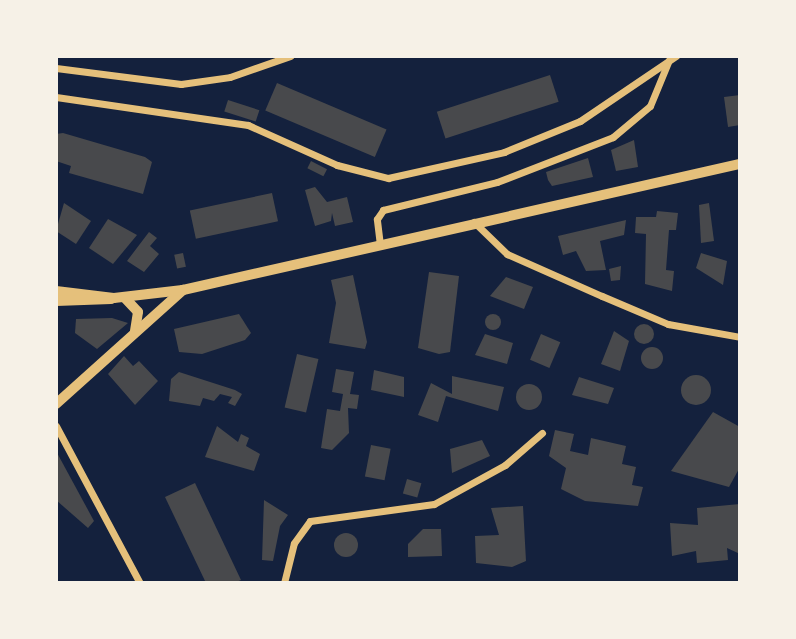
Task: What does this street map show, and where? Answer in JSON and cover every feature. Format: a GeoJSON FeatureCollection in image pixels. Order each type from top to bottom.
{"type":"FeatureCollection","features":[{"type":"Feature","properties":{"kind":"main road"},"geometry":{"type":"LineString","coordinates":[[56,301],[120,298],[183,290],[474,222],[740,164]]}},
{"type":"Feature","properties":{"kind":"main road"},"geometry":{"type":"LineString","coordinates":[[56,290],[83,298]]}},
{"type":"Feature","properties":{"kind":"street"},"geometry":{"type":"LineString","coordinates":[[56,68],[181,84],[230,77],[290,56]]}},
{"type":"Feature","properties":{"kind":"street"},"geometry":{"type":"LineString","coordinates":[[56,97],[248,125],[337,165],[388,178],[503,152],[580,121],[672,58]]}},
{"type":"Feature","properties":{"kind":"street"},"geometry":{"type":"LineString","coordinates":[[380,245],[377,219],[383,211],[497,182],[613,138],[650,106],[672,58]]}},
{"type":"Feature","properties":{"kind":"street"},"geometry":{"type":"LineString","coordinates":[[474,222],[481,235],[508,254],[603,296],[668,324],[740,337]]}},
{"type":"Feature","properties":{"kind":"street"},"geometry":{"type":"LineString","coordinates":[[56,404],[183,290]]}},
{"type":"Feature","properties":{"kind":"street"},"geometry":{"type":"LineString","coordinates":[[120,298],[138,312],[134,336]]}},
{"type":"Feature","properties":{"kind":"street"},"geometry":{"type":"LineString","coordinates":[[56,426],[140,583]]}},
{"type":"Feature","properties":{"kind":"street"},"geometry":{"type":"LineString","coordinates":[[284,583],[294,543],[310,521],[434,504],[505,465],[542,433]]}},
{"type":"Feature","properties":{"kind":"building"},"geometry":{"type":"Polygon","coordinates":[[[550,75],[559,102],[445,138],[437,112],[550,75]]]}},
{"type":"Feature","properties":{"kind":"building"},"geometry":{"type":"Polygon","coordinates":[[[277,83],[387,129],[375,157],[265,111],[277,83]]]}},
{"type":"Feature","properties":{"kind":"building"},"geometry":{"type":"Polygon","coordinates":[[[740,95],[740,125],[728,127],[724,97],[740,95]]]}},
{"type":"Feature","properties":{"kind":"building"},"geometry":{"type":"Polygon","coordinates":[[[228,100],[259,110],[256,122],[224,111],[228,100]]]}},
{"type":"Feature","properties":{"kind":"building"},"geometry":{"type":"Polygon","coordinates":[[[63,133],[145,157],[152,162],[143,194],[69,173],[71,166],[56,161],[56,134],[63,133]]]}},
{"type":"Feature","properties":{"kind":"building"},"geometry":{"type":"Polygon","coordinates":[[[634,140],[638,167],[616,171],[611,150],[634,140]]]}},
{"type":"Feature","properties":{"kind":"building"},"geometry":{"type":"Polygon","coordinates":[[[588,158],[593,177],[552,186],[548,180],[546,172],[588,158]]]}},
{"type":"Feature","properties":{"kind":"building"},"geometry":{"type":"Polygon","coordinates":[[[311,161],[327,169],[323,176],[307,168],[311,161]]]}},
{"type":"Feature","properties":{"kind":"building"},"geometry":{"type":"Polygon","coordinates":[[[315,187],[327,202],[347,197],[353,222],[335,226],[332,213],[331,221],[315,226],[305,190],[315,187]]]}},
{"type":"Feature","properties":{"kind":"building"},"geometry":{"type":"Polygon","coordinates":[[[272,193],[278,221],[196,239],[190,210],[272,193]]]}},
{"type":"Feature","properties":{"kind":"building"},"geometry":{"type":"Polygon","coordinates":[[[64,203],[91,221],[76,244],[56,231],[64,203]]]}},
{"type":"Feature","properties":{"kind":"building"},"geometry":{"type":"Polygon","coordinates":[[[709,203],[714,241],[701,243],[699,205],[709,203]]]}},
{"type":"Feature","properties":{"kind":"building"},"geometry":{"type":"Polygon","coordinates":[[[657,211],[678,213],[676,230],[669,230],[666,270],[674,271],[672,291],[645,284],[646,234],[635,233],[636,217],[656,217],[657,211]]]}},
{"type":"Feature","properties":{"kind":"building"},"geometry":{"type":"Polygon","coordinates":[[[108,219],[137,235],[113,264],[89,248],[108,219]]]}},
{"type":"Feature","properties":{"kind":"building"},"geometry":{"type":"Polygon","coordinates":[[[626,220],[624,235],[600,241],[606,270],[586,271],[576,251],[563,255],[558,236],[626,220]]]}},
{"type":"Feature","properties":{"kind":"building"},"geometry":{"type":"Polygon","coordinates":[[[149,232],[157,238],[150,246],[159,254],[144,272],[127,261],[149,232]]]}},
{"type":"Feature","properties":{"kind":"building"},"geometry":{"type":"Polygon","coordinates":[[[183,253],[186,267],[177,269],[174,255],[183,253]]]}},
{"type":"Feature","properties":{"kind":"building"},"geometry":{"type":"Polygon","coordinates":[[[701,253],[727,261],[723,285],[696,268],[701,253]]]}},
{"type":"Feature","properties":{"kind":"building"},"geometry":{"type":"Polygon","coordinates":[[[621,266],[620,280],[611,281],[609,269],[621,266]]]}},
{"type":"Feature","properties":{"kind":"building"},"geometry":{"type":"Polygon","coordinates":[[[429,272],[459,276],[450,352],[439,354],[418,348],[429,272]]]}},
{"type":"Feature","properties":{"kind":"building"},"geometry":{"type":"Polygon","coordinates":[[[353,275],[367,342],[365,349],[329,343],[336,303],[331,280],[353,275]]]}},
{"type":"Feature","properties":{"kind":"building"},"geometry":{"type":"Polygon","coordinates":[[[506,277],[533,287],[524,309],[490,296],[506,277]]]}},
{"type":"Feature","properties":{"kind":"building"},"geometry":{"type":"Polygon","coordinates":[[[239,314],[251,333],[245,340],[202,354],[179,352],[174,329],[239,314]]]}},
{"type":"Feature","properties":{"kind":"building"},"geometry":{"type":"Polygon","coordinates":[[[490,314],[496,314],[501,322],[499,328],[490,330],[485,325],[485,319],[490,314]]]}},
{"type":"Feature","properties":{"kind":"building"},"geometry":{"type":"Polygon","coordinates":[[[112,318],[128,323],[97,349],[75,333],[76,319],[112,318]]]}},
{"type":"Feature","properties":{"kind":"building"},"geometry":{"type":"Polygon","coordinates":[[[644,324],[651,327],[654,334],[651,341],[644,344],[637,341],[634,334],[637,327],[644,324]]]}},
{"type":"Feature","properties":{"kind":"building"},"geometry":{"type":"Polygon","coordinates":[[[614,331],[629,341],[620,371],[601,364],[614,331]]]}},
{"type":"Feature","properties":{"kind":"building"},"geometry":{"type":"Polygon","coordinates":[[[485,334],[513,343],[507,364],[475,355],[485,334]]]}},
{"type":"Feature","properties":{"kind":"building"},"geometry":{"type":"Polygon","coordinates":[[[541,334],[560,342],[549,368],[530,360],[541,334]]]}},
{"type":"Feature","properties":{"kind":"building"},"geometry":{"type":"Polygon","coordinates":[[[652,347],[660,350],[663,358],[660,366],[652,369],[644,366],[641,358],[644,350],[652,347]]]}},
{"type":"Feature","properties":{"kind":"building"},"geometry":{"type":"Polygon","coordinates":[[[297,354],[318,359],[306,413],[285,408],[297,354]]]}},
{"type":"Feature","properties":{"kind":"building"},"geometry":{"type":"Polygon","coordinates":[[[124,356],[133,366],[139,361],[158,381],[135,405],[108,374],[124,356]]]}},
{"type":"Feature","properties":{"kind":"building"},"geometry":{"type":"Polygon","coordinates":[[[336,369],[354,372],[350,394],[359,395],[357,409],[348,408],[349,433],[332,450],[321,448],[327,409],[340,411],[343,394],[332,392],[336,369]]]}},
{"type":"Feature","properties":{"kind":"building"},"geometry":{"type":"Polygon","coordinates":[[[374,370],[404,377],[404,397],[371,390],[374,370]]]}},
{"type":"Feature","properties":{"kind":"building"},"geometry":{"type":"Polygon","coordinates":[[[179,372],[242,394],[235,406],[228,403],[232,397],[220,394],[214,401],[203,398],[200,406],[169,401],[171,379],[179,372]]]}},
{"type":"Feature","properties":{"kind":"building"},"geometry":{"type":"Polygon","coordinates":[[[696,375],[702,376],[710,384],[710,396],[702,404],[696,405],[690,404],[682,396],[681,390],[682,384],[690,376],[696,375]]]}},
{"type":"Feature","properties":{"kind":"building"},"geometry":{"type":"Polygon","coordinates":[[[452,376],[504,387],[498,411],[446,396],[438,422],[418,415],[431,383],[452,394],[452,376]]]}},
{"type":"Feature","properties":{"kind":"building"},"geometry":{"type":"Polygon","coordinates":[[[579,377],[614,388],[608,404],[572,395],[579,377]]]}},
{"type":"Feature","properties":{"kind":"building"},"geometry":{"type":"Polygon","coordinates":[[[529,384],[538,388],[542,397],[538,406],[529,410],[520,406],[516,397],[520,388],[529,384]]]}},
{"type":"Feature","properties":{"kind":"building"},"geometry":{"type":"Polygon","coordinates":[[[713,412],[740,427],[740,467],[729,487],[671,471],[713,412]]]}},
{"type":"Feature","properties":{"kind":"building"},"geometry":{"type":"Polygon","coordinates":[[[217,426],[238,442],[241,434],[249,438],[246,446],[260,454],[254,471],[205,457],[217,426]]]}},
{"type":"Feature","properties":{"kind":"building"},"geometry":{"type":"Polygon","coordinates":[[[555,430],[574,434],[570,451],[588,455],[591,438],[626,446],[622,464],[636,467],[632,485],[643,487],[638,506],[585,501],[561,489],[566,468],[549,456],[555,430]]]}},
{"type":"Feature","properties":{"kind":"building"},"geometry":{"type":"Polygon","coordinates":[[[482,440],[490,456],[452,473],[450,449],[482,440]]]}},
{"type":"Feature","properties":{"kind":"building"},"geometry":{"type":"Polygon","coordinates":[[[371,445],[391,449],[385,480],[365,476],[371,445]]]}},
{"type":"Feature","properties":{"kind":"building"},"geometry":{"type":"Polygon","coordinates":[[[56,451],[94,521],[88,528],[56,500],[56,451]]]}},
{"type":"Feature","properties":{"kind":"building"},"geometry":{"type":"Polygon","coordinates":[[[407,479],[421,483],[417,498],[403,493],[407,479]]]}},
{"type":"Feature","properties":{"kind":"building"},"geometry":{"type":"Polygon","coordinates":[[[195,483],[241,580],[234,583],[206,583],[165,497],[195,483]]]}},
{"type":"Feature","properties":{"kind":"building"},"geometry":{"type":"Polygon","coordinates":[[[264,500],[288,515],[280,526],[273,561],[262,560],[264,500]]]}},
{"type":"Feature","properties":{"kind":"building"},"geometry":{"type":"Polygon","coordinates":[[[740,504],[740,554],[727,548],[728,560],[697,563],[696,551],[672,556],[670,523],[698,525],[697,508],[740,504]]]}},
{"type":"Feature","properties":{"kind":"building"},"geometry":{"type":"Polygon","coordinates":[[[523,506],[526,561],[512,567],[476,563],[475,536],[499,535],[491,508],[523,506]]]}},
{"type":"Feature","properties":{"kind":"building"},"geometry":{"type":"Polygon","coordinates":[[[423,529],[441,529],[442,556],[408,557],[408,544],[423,529]]]}},
{"type":"Feature","properties":{"kind":"building"},"geometry":{"type":"Polygon","coordinates":[[[346,533],[357,540],[358,545],[351,556],[346,557],[335,550],[334,545],[341,534],[346,533]]]}}]}
